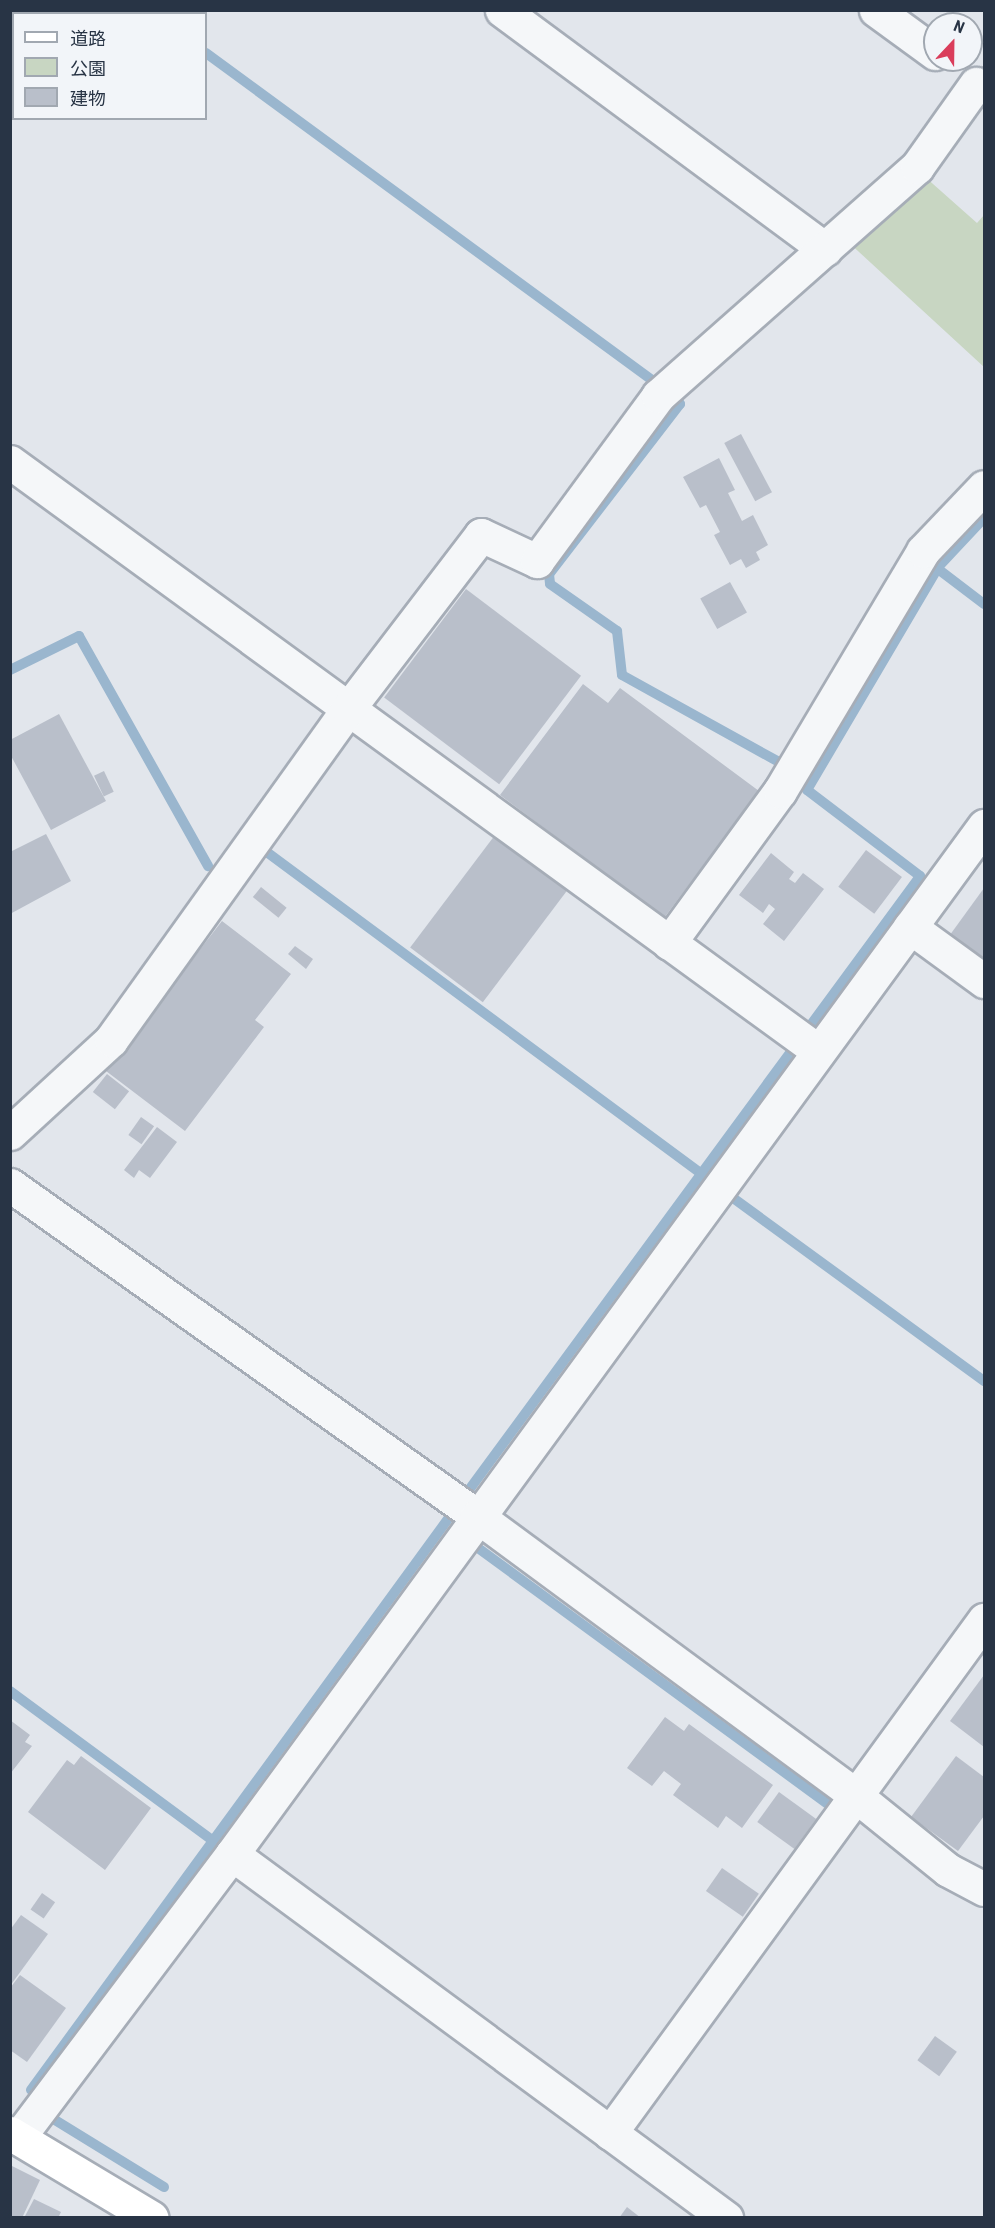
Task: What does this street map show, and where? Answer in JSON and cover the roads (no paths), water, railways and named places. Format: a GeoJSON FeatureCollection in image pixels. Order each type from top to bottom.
{"type":"FeatureCollection","features":[{"type":"Feature","properties":{"kind":"main road"},"geometry":{"type":"LineString","coordinates":[[14,2136],[152,2217]]}},
{"type":"Feature","properties":{"kind":"street"},"geometry":{"type":"LineString","coordinates":[[502,10],[825,249]]}},
{"type":"Feature","properties":{"kind":"street"},"geometry":{"type":"LineString","coordinates":[[876,10],[923,45]]}},
{"type":"Feature","properties":{"kind":"street"},"geometry":{"type":"LineString","coordinates":[[10,1133],[111,1040],[348,709],[481,535],[537,561],[658,396],[917,167],[980,87],[960,72]]}},
{"type":"Feature","properties":{"kind":"street"},"geometry":{"type":"LineString","coordinates":[[10,462],[816,1050]]}},
{"type":"Feature","properties":{"kind":"street"},"geometry":{"type":"LineString","coordinates":[[669,943],[780,791],[923,551],[984,487]]}},
{"type":"Feature","properties":{"kind":"street"},"geometry":{"type":"LineString","coordinates":[[14,2136],[232,1854],[816,1050],[984,826]]}},
{"type":"Feature","properties":{"kind":"street"},"geometry":{"type":"LineString","coordinates":[[910,927],[984,981]]}},
{"type":"Feature","properties":{"kind":"street"},"geometry":{"type":"LineString","coordinates":[[10,1185],[477,1516],[855,1795],[948,1870],[984,1889]]}},
{"type":"Feature","properties":{"kind":"street"},"geometry":{"type":"LineString","coordinates":[[610,2133],[984,1620]]}},
{"type":"Feature","properties":{"kind":"street"},"geometry":{"type":"LineString","coordinates":[[232,1854],[726,2217]]}},
{"type":"Feature","properties":{"kind":"waterway"},"geometry":{"type":"LineString","coordinates":[[207,54],[652,380]]}},
{"type":"Feature","properties":{"kind":"waterway"},"geometry":{"type":"LineString","coordinates":[[672,395],[680,404],[549,574],[550,584],[617,631],[622,675],[781,763]]}},
{"type":"Feature","properties":{"kind":"waterway"},"geometry":{"type":"LineString","coordinates":[[810,1026],[920,876],[807,790],[939,566],[984,518]]}},
{"type":"Feature","properties":{"kind":"waterway"},"geometry":{"type":"LineString","coordinates":[[938,569],[984,604]]}},
{"type":"Feature","properties":{"kind":"waterway"},"geometry":{"type":"LineString","coordinates":[[10,670],[79,636],[208,866]]}},
{"type":"Feature","properties":{"kind":"waterway"},"geometry":{"type":"LineString","coordinates":[[268,853],[707,1178]]}},
{"type":"Feature","properties":{"kind":"waterway"},"geometry":{"type":"LineString","coordinates":[[466,1494],[790,1053]]}},
{"type":"Feature","properties":{"kind":"waterway"},"geometry":{"type":"LineString","coordinates":[[729,1195],[984,1381]]}},
{"type":"Feature","properties":{"kind":"waterway"},"geometry":{"type":"LineString","coordinates":[[31,2090],[448,1519]]}},
{"type":"Feature","properties":{"kind":"waterway"},"geometry":{"type":"LineString","coordinates":[[478,1548],[827,1803]]}},
{"type":"Feature","properties":{"kind":"waterway"},"geometry":{"type":"LineString","coordinates":[[10,1691],[212,1840]]}},
{"type":"Feature","properties":{"kind":"waterway"},"geometry":{"type":"LineString","coordinates":[[55,2120],[164,2187]]}}]}
